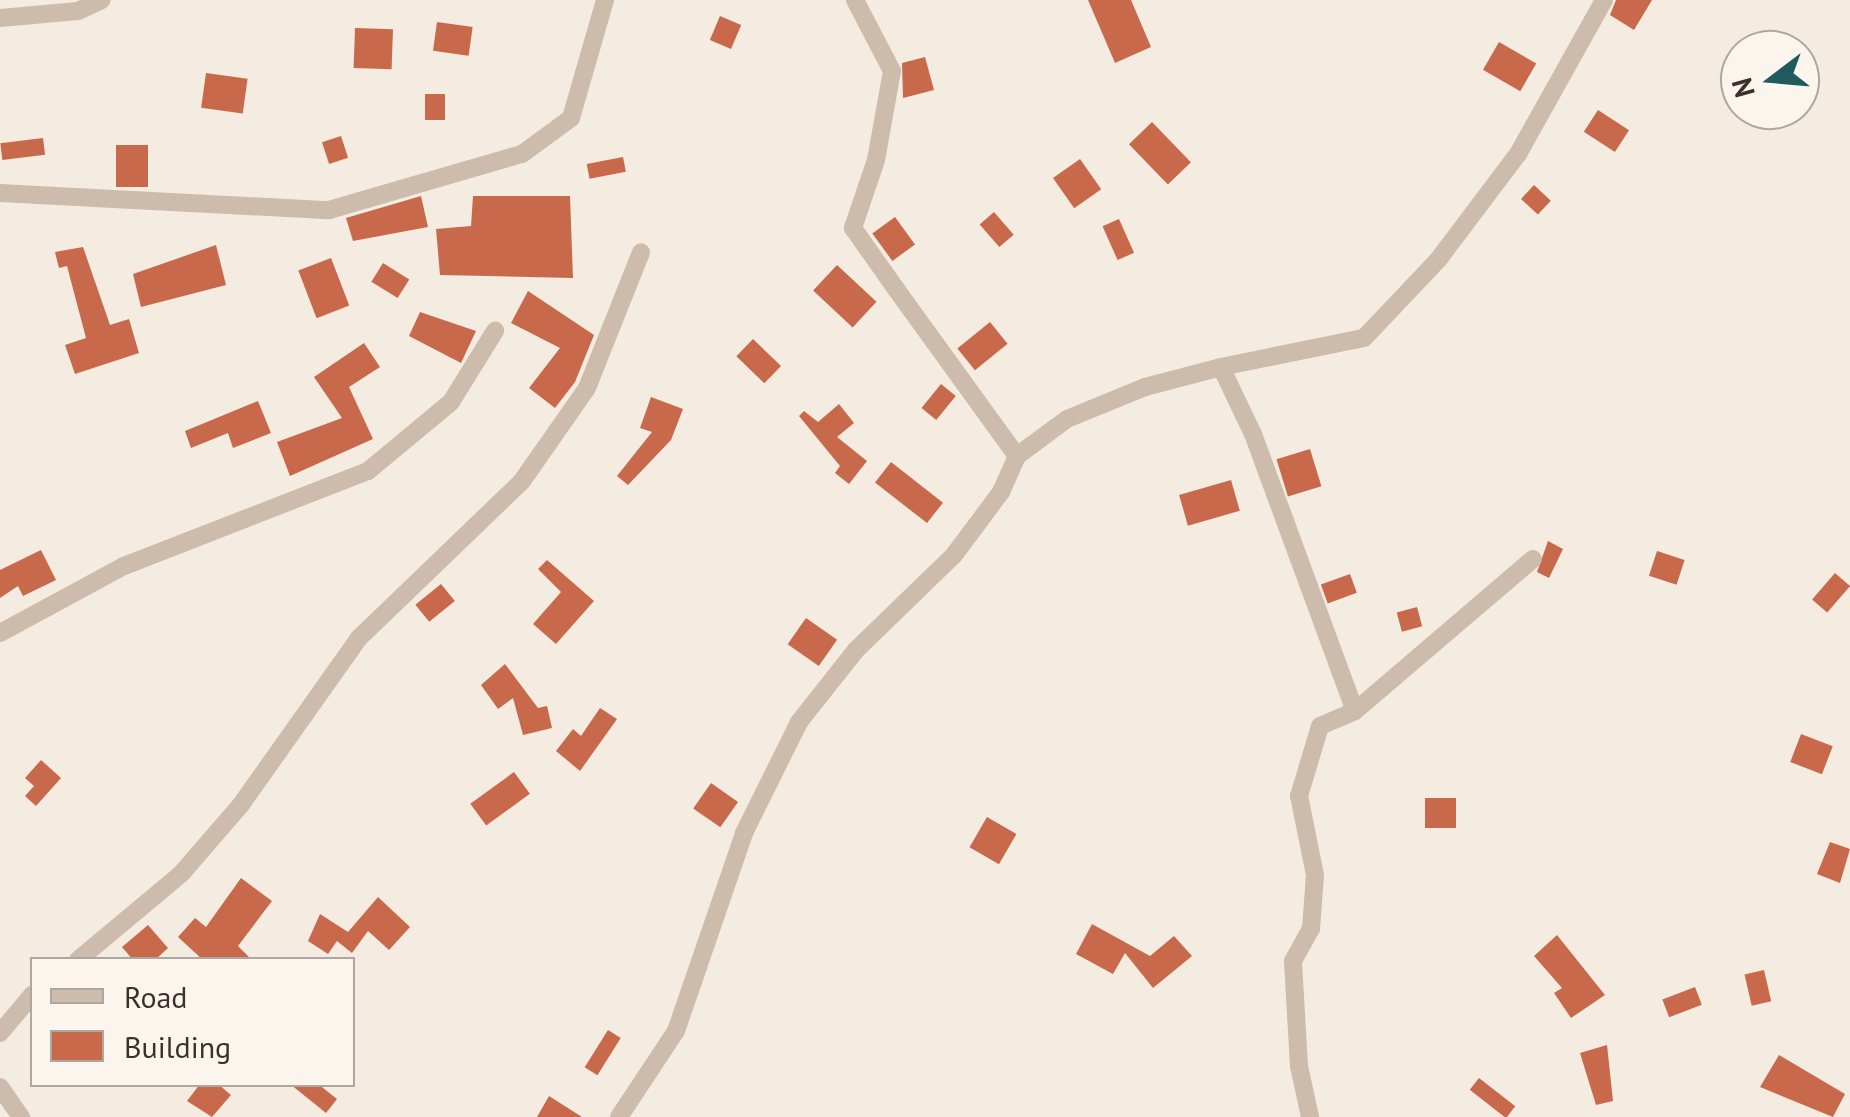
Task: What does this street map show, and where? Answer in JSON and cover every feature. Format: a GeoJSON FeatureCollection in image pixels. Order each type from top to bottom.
{"type":"FeatureCollection","features":[{"type":"Feature","properties":{"kind":"street"},"geometry":{"type":"LineString","coordinates":[[0,18],[78,12],[102,0]]}},
{"type":"Feature","properties":{"kind":"street"},"geometry":{"type":"LineString","coordinates":[[0,193],[329,210],[522,154],[571,118],[605,0]]}},
{"type":"Feature","properties":{"kind":"street"},"geometry":{"type":"LineString","coordinates":[[855,0],[892,70],[876,160],[854,228],[1017,456]]}},
{"type":"Feature","properties":{"kind":"street"},"geometry":{"type":"LineString","coordinates":[[619,1117],[676,1031],[744,833],[800,722],[856,650],[954,555],[1001,492],[1017,456],[1067,419],[1144,387],[1221,366],[1364,338],[1438,260],[1518,154],[1604,0]]}},
{"type":"Feature","properties":{"kind":"street"},"geometry":{"type":"LineString","coordinates":[[82,957],[181,874],[240,806],[359,638],[522,482],[587,388],[641,252]]}},
{"type":"Feature","properties":{"kind":"street"},"geometry":{"type":"LineString","coordinates":[[0,633],[124,566],[368,471],[451,402],[496,331]]}},
{"type":"Feature","properties":{"kind":"street"},"geometry":{"type":"LineString","coordinates":[[1221,366],[1253,434],[1355,711]]}},
{"type":"Feature","properties":{"kind":"street"},"geometry":{"type":"LineString","coordinates":[[1310,1117],[1299,1066],[1293,961],[1311,929],[1315,876],[1299,796],[1320,726],[1355,711],[1534,559]]}},
{"type":"Feature","properties":{"kind":"street"},"geometry":{"type":"LineString","coordinates":[[0,1033],[30,997]]}},
{"type":"Feature","properties":{"kind":"street"},"geometry":{"type":"LineString","coordinates":[[0,1087],[21,1117]]}},
{"type":"Feature","properties":{"kind":"building"},"geometry":{"type":"Polygon","coordinates":[[[1088,0],[1131,0],[1151,47],[1115,63],[1088,0]]]}},
{"type":"Feature","properties":{"kind":"building"},"geometry":{"type":"Polygon","coordinates":[[[1616,0],[1652,0],[1634,30],[1610,15],[1616,0]]]}},
{"type":"Feature","properties":{"kind":"building"},"geometry":{"type":"Polygon","coordinates":[[[720,16],[741,25],[731,49],[710,40],[720,16]]]}},
{"type":"Feature","properties":{"kind":"building"},"geometry":{"type":"Polygon","coordinates":[[[437,22],[473,27],[469,56],[433,51],[437,22]]]}},
{"type":"Feature","properties":{"kind":"building"},"geometry":{"type":"Polygon","coordinates":[[[355,28],[393,29],[392,69],[354,68],[355,28]]]}},
{"type":"Feature","properties":{"kind":"building"},"geometry":{"type":"Polygon","coordinates":[[[1499,42],[1536,64],[1520,91],[1483,70],[1499,42]]]}},
{"type":"Feature","properties":{"kind":"building"},"geometry":{"type":"Polygon","coordinates":[[[925,57],[934,90],[903,98],[902,63],[925,57]]]}},
{"type":"Feature","properties":{"kind":"building"},"geometry":{"type":"Polygon","coordinates":[[[206,73],[248,79],[243,114],[201,108],[206,73]]]}},
{"type":"Feature","properties":{"kind":"building"},"geometry":{"type":"Polygon","coordinates":[[[425,94],[445,94],[445,120],[425,120],[425,94]]]}},
{"type":"Feature","properties":{"kind":"building"},"geometry":{"type":"Polygon","coordinates":[[[1598,110],[1629,130],[1615,152],[1584,132],[1598,110]]]}},
{"type":"Feature","properties":{"kind":"building"},"geometry":{"type":"Polygon","coordinates":[[[1152,122],[1191,162],[1168,185],[1129,144],[1152,122]]]}},
{"type":"Feature","properties":{"kind":"building"},"geometry":{"type":"Polygon","coordinates":[[[341,136],[348,158],[329,164],[322,142],[341,136]]]}},
{"type":"Feature","properties":{"kind":"building"},"geometry":{"type":"Polygon","coordinates":[[[43,138],[45,155],[2,160],[0,143],[43,138]]]}},
{"type":"Feature","properties":{"kind":"building"},"geometry":{"type":"Polygon","coordinates":[[[116,145],[148,145],[148,187],[116,187],[116,145]]]}},
{"type":"Feature","properties":{"kind":"building"},"geometry":{"type":"Polygon","coordinates":[[[623,157],[626,172],[590,179],[587,164],[623,157]]]}},
{"type":"Feature","properties":{"kind":"building"},"geometry":{"type":"Polygon","coordinates":[[[1080,159],[1101,189],[1074,208],[1053,178],[1080,159]]]}},
{"type":"Feature","properties":{"kind":"building"},"geometry":{"type":"Polygon","coordinates":[[[1534,185],[1551,201],[1538,215],[1521,199],[1534,185]]]}},
{"type":"Feature","properties":{"kind":"building"},"geometry":{"type":"Polygon","coordinates":[[[421,196],[428,227],[353,241],[346,218],[421,196]]]}},
{"type":"Feature","properties":{"kind":"building"},"geometry":{"type":"Polygon","coordinates":[[[473,196],[570,196],[573,278],[440,275],[436,229],[471,226],[473,196]]]}},
{"type":"Feature","properties":{"kind":"building"},"geometry":{"type":"Polygon","coordinates":[[[994,212],[1014,235],[999,247],[980,224],[994,212]]]}},
{"type":"Feature","properties":{"kind":"building"},"geometry":{"type":"Polygon","coordinates":[[[895,217],[915,245],[892,261],[872,233],[895,217]]]}},
{"type":"Feature","properties":{"kind":"building"},"geometry":{"type":"Polygon","coordinates":[[[1119,219],[1134,253],[1118,260],[1103,226],[1119,219]]]}},
{"type":"Feature","properties":{"kind":"building"},"geometry":{"type":"Polygon","coordinates":[[[216,245],[226,285],[141,307],[133,274],[216,245]]]}},
{"type":"Feature","properties":{"kind":"building"},"geometry":{"type":"Polygon","coordinates":[[[83,247],[110,325],[129,319],[139,353],[75,374],[65,345],[86,338],[67,266],[59,268],[55,252],[83,247]]]}},
{"type":"Feature","properties":{"kind":"building"},"geometry":{"type":"Polygon","coordinates":[[[331,258],[349,306],[317,318],[298,271],[331,258]]]}},
{"type":"Feature","properties":{"kind":"building"},"geometry":{"type":"Polygon","coordinates":[[[383,263],[409,279],[398,298],[371,282],[383,263]]]}},
{"type":"Feature","properties":{"kind":"building"},"geometry":{"type":"Polygon","coordinates":[[[837,265],[876,302],[853,327],[813,291],[837,265]]]}},
{"type":"Feature","properties":{"kind":"building"},"geometry":{"type":"Polygon","coordinates":[[[528,291],[594,335],[575,382],[555,408],[529,388],[560,348],[511,323],[528,291]]]}},
{"type":"Feature","properties":{"kind":"building"},"geometry":{"type":"Polygon","coordinates":[[[420,312],[476,331],[461,363],[409,336],[420,312]]]}},
{"type":"Feature","properties":{"kind":"building"},"geometry":{"type":"Polygon","coordinates":[[[990,322],[1008,344],[975,370],[957,348],[990,322]]]}},
{"type":"Feature","properties":{"kind":"building"},"geometry":{"type":"Polygon","coordinates":[[[753,339],[781,366],[764,383],[736,356],[753,339]]]}},
{"type":"Feature","properties":{"kind":"building"},"geometry":{"type":"Polygon","coordinates":[[[364,343],[380,367],[349,387],[373,439],[290,476],[277,442],[342,418],[314,377],[364,343]]]}},
{"type":"Feature","properties":{"kind":"building"},"geometry":{"type":"Polygon","coordinates":[[[941,384],[956,396],[936,420],[921,408],[941,384]]]}},
{"type":"Feature","properties":{"kind":"building"},"geometry":{"type":"Polygon","coordinates":[[[651,397],[683,409],[671,440],[628,485],[617,476],[652,432],[640,428],[651,397]]]}},
{"type":"Feature","properties":{"kind":"building"},"geometry":{"type":"Polygon","coordinates":[[[258,401],[271,433],[233,448],[228,433],[191,448],[185,431],[258,401]]]}},
{"type":"Feature","properties":{"kind":"building"},"geometry":{"type":"Polygon","coordinates":[[[839,404],[854,423],[837,437],[867,461],[849,484],[835,473],[840,466],[799,416],[804,411],[818,422],[839,404]]]}},
{"type":"Feature","properties":{"kind":"building"},"geometry":{"type":"Polygon","coordinates":[[[1310,449],[1321,486],[1288,497],[1277,459],[1310,449]]]}},
{"type":"Feature","properties":{"kind":"building"},"geometry":{"type":"Polygon","coordinates":[[[891,462],[943,503],[927,523],[875,482],[891,462]]]}},
{"type":"Feature","properties":{"kind":"building"},"geometry":{"type":"Polygon","coordinates":[[[1231,480],[1240,511],[1188,526],[1179,495],[1231,480]]]}},
{"type":"Feature","properties":{"kind":"building"},"geometry":{"type":"Polygon","coordinates":[[[1548,541],[1563,549],[1549,578],[1537,572],[1548,541]]]}},
{"type":"Feature","properties":{"kind":"building"},"geometry":{"type":"Polygon","coordinates":[[[41,550],[56,580],[23,596],[18,586],[0,598],[0,570],[41,550]]]}},
{"type":"Feature","properties":{"kind":"building"},"geometry":{"type":"Polygon","coordinates":[[[1657,551],[1685,560],[1677,585],[1649,576],[1657,551]]]}},
{"type":"Feature","properties":{"kind":"building"},"geometry":{"type":"Polygon","coordinates":[[[547,560],[594,601],[556,644],[533,624],[561,592],[538,569],[547,560]]]}},
{"type":"Feature","properties":{"kind":"building"},"geometry":{"type":"Polygon","coordinates":[[[1835,573],[1850,586],[1827,613],[1812,599],[1835,573]]]}},
{"type":"Feature","properties":{"kind":"building"},"geometry":{"type":"Polygon","coordinates":[[[1350,574],[1357,593],[1328,603],[1321,585],[1350,574]]]}},
{"type":"Feature","properties":{"kind":"building"},"geometry":{"type":"Polygon","coordinates":[[[441,584],[455,601],[429,622],[415,605],[441,584]]]}},
{"type":"Feature","properties":{"kind":"building"},"geometry":{"type":"Polygon","coordinates":[[[1417,607],[1422,626],[1402,632],[1397,612],[1417,607]]]}},
{"type":"Feature","properties":{"kind":"building"},"geometry":{"type":"Polygon","coordinates":[[[806,618],[837,640],[819,666],[788,644],[806,618]]]}},
{"type":"Feature","properties":{"kind":"building"},"geometry":{"type":"Polygon","coordinates":[[[505,664],[538,708],[547,706],[552,728],[523,735],[513,698],[498,709],[481,685],[505,664]]]}},
{"type":"Feature","properties":{"kind":"building"},"geometry":{"type":"Polygon","coordinates":[[[600,708],[617,719],[580,771],[556,751],[573,729],[581,736],[600,708]]]}},
{"type":"Feature","properties":{"kind":"building"},"geometry":{"type":"Polygon","coordinates":[[[1801,734],[1833,746],[1822,774],[1790,762],[1801,734]]]}},
{"type":"Feature","properties":{"kind":"building"},"geometry":{"type":"Polygon","coordinates":[[[41,760],[61,778],[36,806],[25,796],[34,786],[25,778],[41,760]]]}},
{"type":"Feature","properties":{"kind":"building"},"geometry":{"type":"Polygon","coordinates":[[[514,772],[530,794],[486,826],[470,804],[514,772]]]}},
{"type":"Feature","properties":{"kind":"building"},"geometry":{"type":"Polygon","coordinates":[[[711,783],[738,802],[720,827],[693,808],[711,783]]]}},
{"type":"Feature","properties":{"kind":"building"},"geometry":{"type":"Polygon","coordinates":[[[1425,798],[1456,798],[1456,828],[1425,828],[1425,798]]]}},
{"type":"Feature","properties":{"kind":"building"},"geometry":{"type":"Polygon","coordinates":[[[987,817],[1016,834],[999,864],[970,847],[987,817]]]}},
{"type":"Feature","properties":{"kind":"building"},"geometry":{"type":"Polygon","coordinates":[[[1830,842],[1850,849],[1840,883],[1817,874],[1830,842]]]}},
{"type":"Feature","properties":{"kind":"building"},"geometry":{"type":"Polygon","coordinates":[[[241,878],[272,901],[238,946],[249,957],[200,957],[178,937],[195,918],[206,927],[241,878]]]}},
{"type":"Feature","properties":{"kind":"building"},"geometry":{"type":"Polygon","coordinates":[[[378,897],[410,927],[389,950],[368,931],[352,953],[337,941],[328,954],[308,941],[320,914],[348,932],[378,897]]]}},
{"type":"Feature","properties":{"kind":"building"},"geometry":{"type":"Polygon","coordinates":[[[1092,924],[1150,956],[1174,936],[1192,956],[1153,988],[1125,953],[1113,974],[1076,954],[1092,924]]]}},
{"type":"Feature","properties":{"kind":"building"},"geometry":{"type":"Polygon","coordinates":[[[148,925],[168,948],[158,957],[130,957],[122,947],[148,925]]]}},
{"type":"Feature","properties":{"kind":"building"},"geometry":{"type":"Polygon","coordinates":[[[1557,935],[1605,995],[1571,1018],[1554,993],[1562,988],[1534,956],[1557,935]]]}},
{"type":"Feature","properties":{"kind":"building"},"geometry":{"type":"Polygon","coordinates":[[[1764,970],[1771,1001],[1752,1006],[1745,974],[1764,970]]]}},
{"type":"Feature","properties":{"kind":"building"},"geometry":{"type":"Polygon","coordinates":[[[1695,987],[1702,1005],[1669,1017],[1662,1000],[1695,987]]]}},
{"type":"Feature","properties":{"kind":"building"},"geometry":{"type":"Polygon","coordinates":[[[608,1030],[621,1038],[597,1075],[585,1067],[608,1030]]]}},
{"type":"Feature","properties":{"kind":"building"},"geometry":{"type":"Polygon","coordinates":[[[1607,1045],[1613,1101],[1596,1105],[1580,1053],[1607,1045]]]}},
{"type":"Feature","properties":{"kind":"building"},"geometry":{"type":"Polygon","coordinates":[[[1779,1055],[1845,1094],[1833,1117],[1760,1087],[1779,1055]]]}},
{"type":"Feature","properties":{"kind":"building"},"geometry":{"type":"Polygon","coordinates":[[[1479,1078],[1515,1106],[1505,1117],[1470,1090],[1479,1078]]]}},
{"type":"Feature","properties":{"kind":"building"},"geometry":{"type":"Polygon","coordinates":[[[198,1087],[222,1087],[231,1095],[212,1117],[187,1101],[198,1087]]]}},
{"type":"Feature","properties":{"kind":"building"},"geometry":{"type":"Polygon","coordinates":[[[294,1087],[322,1087],[337,1099],[326,1113],[294,1087]]]}},
{"type":"Feature","properties":{"kind":"building"},"geometry":{"type":"Polygon","coordinates":[[[549,1096],[582,1117],[537,1117],[549,1096]]]}}]}
